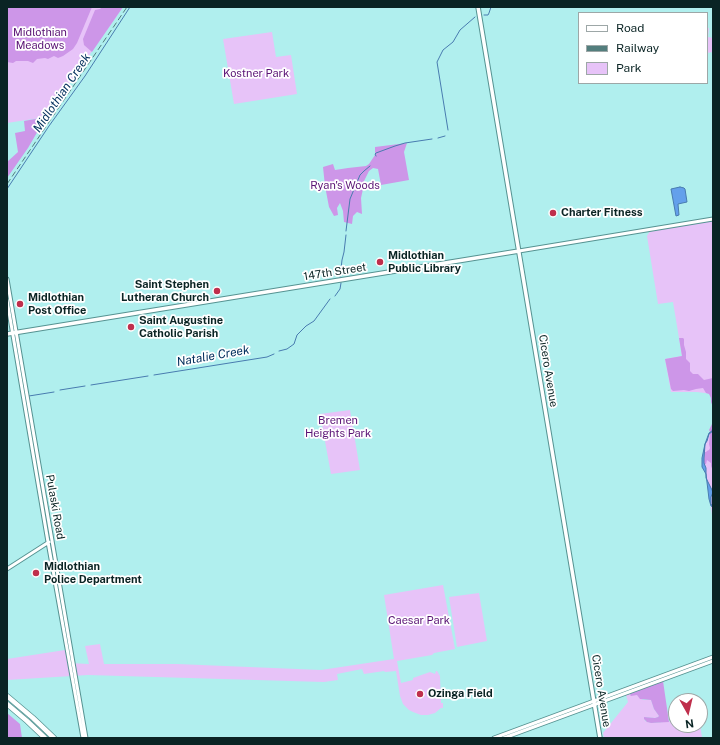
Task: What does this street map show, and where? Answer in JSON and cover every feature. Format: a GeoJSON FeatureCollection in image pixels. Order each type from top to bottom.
{"type":"FeatureCollection","features":[{"type":"Feature","properties":{"kind":"highway"},"geometry":{"type":"LineString","coordinates":[[7,696],[54,738]]}},
{"type":"Feature","properties":{"kind":"highway"},"geometry":{"type":"LineString","coordinates":[[7,704],[44,738]]}},
{"type":"Feature","properties":{"kind":"main road","name":"Cicero Avenue"},"geometry":{"type":"LineString","coordinates":[[478,7],[600,738]]}},
{"type":"Feature","properties":{"kind":"main road","name":"147th Street"},"geometry":{"type":"LineString","coordinates":[[7,334],[713,219]]}},
{"type":"Feature","properties":{"kind":"main road","name":"Pulaski Road"},"geometry":{"type":"LineString","coordinates":[[7,279],[14,333],[48,542],[82,738]]}},
{"type":"Feature","properties":{"kind":"main road","name":"Pulaski Road"},"geometry":{"type":"LineString","coordinates":[[7,300],[52,540],[86,738]]}},
{"type":"Feature","properties":{"kind":"main road"},"geometry":{"type":"LineString","coordinates":[[7,569],[52,540]]}},
{"type":"Feature","properties":{"kind":"main road"},"geometry":{"type":"LineString","coordinates":[[504,738],[713,657]]}},
{"type":"Feature","properties":{"kind":"main road"},"geometry":{"type":"LineString","coordinates":[[494,738],[713,661]]}},
{"type":"Feature","properties":{"kind":"green space","name":"Midlothian Meadows"},"geometry":{"type":"Polygon","coordinates":[[[7,7],[123,7],[46,117],[7,123],[7,7]]]}},
{"type":"Feature","properties":{"kind":"green space","name":"Midlothian Meadows"},"geometry":{"type":"Polygon","coordinates":[[[7,7],[92,7],[73,49],[58,58],[54,56],[48,59],[37,59],[33,63],[28,61],[16,61],[13,63],[7,62],[7,7]]]}},
{"type":"Feature","properties":{"kind":"green space"},"geometry":{"type":"Polygon","coordinates":[[[102,7],[123,7],[92,52],[84,45],[83,39],[95,10],[102,7]]]}},
{"type":"Feature","properties":{"kind":"green space","name":"Kostner Park"},"geometry":{"type":"Polygon","coordinates":[[[272,32],[276,57],[291,55],[297,94],[234,104],[223,39],[272,32]]]}},
{"type":"Feature","properties":{"kind":"green space"},"geometry":{"type":"Polygon","coordinates":[[[708,37],[713,38],[713,52],[708,53],[708,37]]]}},
{"type":"Feature","properties":{"kind":"green space"},"geometry":{"type":"Polygon","coordinates":[[[46,117],[28,148],[7,178],[7,162],[18,152],[15,133],[25,131],[24,121],[46,117]]]}},
{"type":"Feature","properties":{"kind":"green space","name":"Ryan's Woods"},"geometry":{"type":"Polygon","coordinates":[[[407,143],[404,152],[409,180],[381,185],[378,169],[373,168],[369,171],[363,183],[361,198],[362,214],[357,212],[353,216],[352,224],[344,222],[343,211],[340,203],[337,208],[338,215],[334,216],[329,207],[323,167],[333,164],[335,170],[366,166],[375,155],[375,147],[407,143]]]}},
{"type":"Feature","properties":{"kind":"green space"},"geometry":{"type":"Polygon","coordinates":[[[713,221],[713,406],[712,394],[697,392],[671,392],[665,359],[682,356],[673,302],[658,304],[647,236],[650,231],[713,221]]]}},
{"type":"Feature","properties":{"kind":"green space"},"geometry":{"type":"Polygon","coordinates":[[[679,338],[684,339],[686,359],[690,363],[690,371],[693,374],[698,374],[704,380],[713,378],[713,407],[709,394],[706,393],[703,388],[689,391],[673,391],[671,389],[665,359],[682,356],[679,338]]]}},
{"type":"Feature","properties":{"kind":"green space","name":"Bremen Heights Park"},"geometry":{"type":"Polygon","coordinates":[[[350,410],[360,470],[331,474],[320,414],[350,410]]]}},
{"type":"Feature","properties":{"kind":"green space"},"geometry":{"type":"Polygon","coordinates":[[[713,422],[713,471],[711,463],[707,460],[706,464],[704,464],[704,452],[710,448],[709,430],[713,422]]]}},
{"type":"Feature","properties":{"kind":"green space"},"geometry":{"type":"Polygon","coordinates":[[[713,430],[713,522],[704,469],[704,450],[708,435],[713,430]]]}},
{"type":"Feature","properties":{"kind":"green space","name":"Caesar Park"},"geometry":{"type":"Polygon","coordinates":[[[443,585],[455,649],[434,653],[432,655],[397,661],[401,683],[413,680],[413,678],[430,672],[435,674],[437,671],[440,676],[441,703],[443,703],[443,708],[428,715],[421,715],[413,712],[403,704],[400,696],[396,671],[364,674],[362,669],[337,674],[338,680],[324,682],[88,675],[7,680],[7,659],[65,650],[68,663],[89,664],[85,646],[100,644],[104,664],[177,664],[321,670],[394,659],[384,595],[443,585]]]}},
{"type":"Feature","properties":{"kind":"green space"},"geometry":{"type":"Polygon","coordinates":[[[479,593],[487,641],[457,647],[449,597],[479,593]]]}},
{"type":"Feature","properties":{"kind":"green space"},"geometry":{"type":"Polygon","coordinates":[[[663,681],[668,722],[647,722],[644,717],[655,718],[659,716],[654,709],[651,700],[640,699],[637,695],[631,696],[631,693],[663,681]]]}},
{"type":"Feature","properties":{"kind":"green space"},"geometry":{"type":"Polygon","coordinates":[[[631,693],[630,695],[637,695],[643,700],[651,700],[654,709],[659,716],[655,718],[644,717],[645,721],[651,723],[668,722],[668,733],[701,733],[702,737],[604,738],[603,733],[628,702],[626,695],[631,693]]]}},
{"type":"Feature","properties":{"kind":"green space"},"geometry":{"type":"Polygon","coordinates":[[[7,713],[20,724],[22,738],[7,738],[7,713]]]}},
{"type":"Feature","properties":{"kind":"water"},"geometry":{"type":"Polygon","coordinates":[[[680,187],[685,189],[687,202],[678,204],[679,215],[676,216],[671,189],[680,187]]]}},
{"type":"Feature","properties":{"kind":"water"},"geometry":{"type":"Polygon","coordinates":[[[713,427],[713,431],[709,434],[705,444],[709,433],[712,431],[713,427]]]}},
{"type":"Feature","properties":{"kind":"water"},"geometry":{"type":"Polygon","coordinates":[[[705,444],[704,463],[706,474],[702,467],[705,444]]]}},
{"type":"Feature","properties":{"kind":"water"},"geometry":{"type":"Polygon","coordinates":[[[707,479],[713,492],[711,504],[713,507],[711,506],[709,499],[707,479]]]}},
{"type":"Feature","properties":{"kind":"waterway","name":"Midlothian Creek"},"geometry":{"type":"LineString","coordinates":[[7,189],[49,126],[85,76],[130,7]]}},
{"type":"Feature","properties":{"kind":"waterway","name":"Natalie Creek"},"geometry":{"type":"LineString","coordinates":[[484,15],[488,15],[491,7]]}},
{"type":"Feature","properties":{"kind":"waterway","name":"Natalie Creek"},"geometry":{"type":"LineString","coordinates":[[448,130],[437,62],[443,50],[453,42],[460,30],[475,17]]}},
{"type":"Feature","properties":{"kind":"waterway","name":"Natalie Creek"},"geometry":{"type":"LineString","coordinates":[[438,138],[445,136]]}},
{"type":"Feature","properties":{"kind":"waterway","name":"Natalie Creek"},"geometry":{"type":"LineString","coordinates":[[376,156],[376,153],[395,146],[432,139]]}},
{"type":"Feature","properties":{"kind":"waterway","name":"Natalie Creek"},"geometry":{"type":"LineString","coordinates":[[346,231],[350,199],[360,175],[370,166]]}},
{"type":"Feature","properties":{"kind":"waterway","name":"Natalie Creek"},"geometry":{"type":"LineString","coordinates":[[340,277],[346,235]]}},
{"type":"Feature","properties":{"kind":"waterway","name":"Natalie Creek"},"geometry":{"type":"LineString","coordinates":[[335,296],[340,289],[341,283]]}},
{"type":"Feature","properties":{"kind":"waterway","name":"Natalie Creek"},"geometry":{"type":"LineString","coordinates":[[279,351],[287,349],[294,344],[297,335],[306,326],[314,321],[330,299]]}},
{"type":"Feature","properties":{"kind":"waterway","name":"Natalie Creek"},"geometry":{"type":"LineString","coordinates":[[154,375],[267,357],[274,354]]}},
{"type":"Feature","properties":{"kind":"waterway","name":"Natalie Creek"},"geometry":{"type":"LineString","coordinates":[[91,385],[148,376]]}},
{"type":"Feature","properties":{"kind":"waterway","name":"Natalie Creek"},"geometry":{"type":"LineString","coordinates":[[60,390],[85,386]]}},
{"type":"Feature","properties":{"kind":"waterway","name":"Natalie Creek"},"geometry":{"type":"LineString","coordinates":[[29,396],[54,392]]}},
{"type":"Feature","properties":{"kind":"railway"},"geometry":{"type":"LineString","coordinates":[[7,184],[127,7]]}},
{"type":"Feature","properties":{"kind":"place","name":"Charter Fitness"},"geometry":{"type":"Point","coordinates":[553,213]}},
{"type":"Feature","properties":{"kind":"place","name":"Midlothian Public Library"},"geometry":{"type":"Point","coordinates":[380,262]}},
{"type":"Feature","properties":{"kind":"place","name":"Saint Stephen Lutheran Church"},"geometry":{"type":"Point","coordinates":[217,291]}},
{"type":"Feature","properties":{"kind":"place","name":"Midlothian Post Office"},"geometry":{"type":"Point","coordinates":[20,304]}},
{"type":"Feature","properties":{"kind":"place","name":"Saint Augustine Catholic Parish"},"geometry":{"type":"Point","coordinates":[131,327]}},
{"type":"Feature","properties":{"kind":"place","name":"Midlothian Police Department"},"geometry":{"type":"Point","coordinates":[36,573]}},
{"type":"Feature","properties":{"kind":"place","name":"Ozinga Field"},"geometry":{"type":"Point","coordinates":[420,694]}}]}
